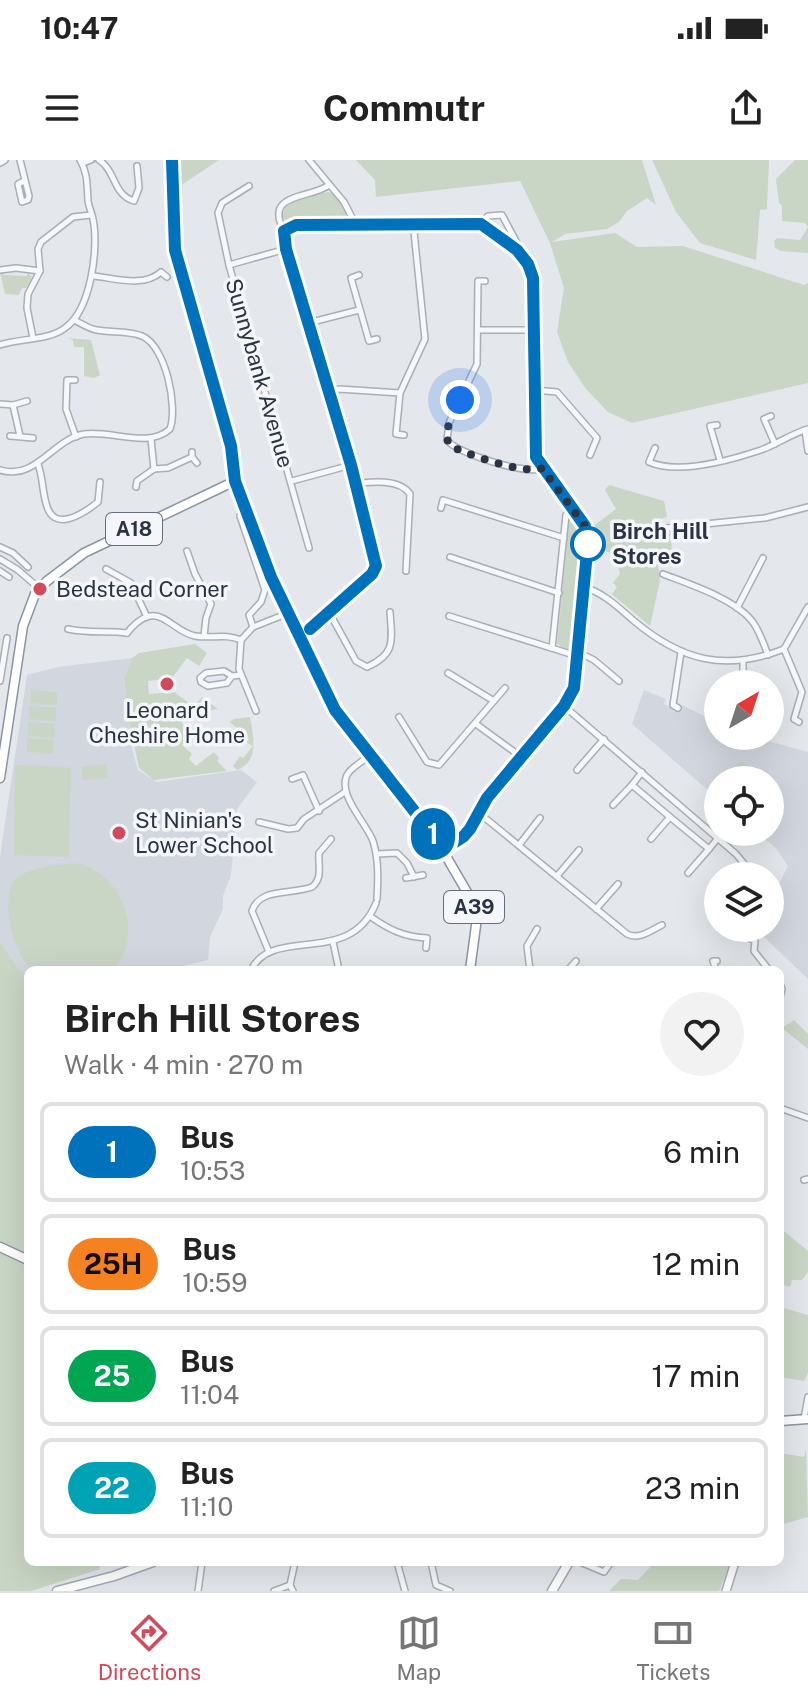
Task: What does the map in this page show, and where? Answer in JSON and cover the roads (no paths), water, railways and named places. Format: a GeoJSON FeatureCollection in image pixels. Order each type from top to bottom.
{"type":"FeatureCollection","features":[{"type":"Feature","properties":{"kind":"main road"},"geometry":{"type":"LineString","coordinates":[[172,160],[175,250],[231,446],[235,481]]}},
{"type":"Feature","properties":{"kind":"main road","name":"A18"},"geometry":{"type":"LineString","coordinates":[[0,778],[23,626],[31,601],[40,589],[61,569],[98,545],[235,481]]}},
{"type":"Feature","properties":{"kind":"main road","name":"A39"},"geometry":{"type":"LineString","coordinates":[[235,481],[286,613],[335,710],[444,849],[471,899],[477,918],[471,966]]}},
{"type":"Feature","properties":{"kind":"main road"},"geometry":{"type":"LineString","coordinates":[[0,1247],[24,1258]]}},
{"type":"Feature","properties":{"kind":"main road"},"geometry":{"type":"LineString","coordinates":[[784,1421],[806,1419]]}},
{"type":"Feature","properties":{"kind":"main road"},"geometry":{"type":"LineString","coordinates":[[60,1590],[142,1566]]}},
{"type":"Feature","properties":{"kind":"main road"},"geometry":{"type":"LineString","coordinates":[[552,1591],[567,1566]]}},
{"type":"Feature","properties":{"kind":"main road"},"geometry":{"type":"LineString","coordinates":[[726,1591],[734,1566]]}},
{"type":"Feature","properties":{"kind":"street"},"geometry":{"type":"LineString","coordinates":[[0,163],[5,160]]}},
{"type":"Feature","properties":{"kind":"street"},"geometry":{"type":"LineString","coordinates":[[20,160],[24,181]]}},
{"type":"Feature","properties":{"kind":"street"},"geometry":{"type":"LineString","coordinates":[[0,343],[60,332],[74,320],[93,276],[92,215],[82,161],[91,160]]}},
{"type":"Feature","properties":{"kind":"street"},"geometry":{"type":"LineString","coordinates":[[99,160],[109,169],[120,193],[134,201]]}},
{"type":"Feature","properties":{"kind":"street"},"geometry":{"type":"LineString","coordinates":[[309,160],[344,202],[356,225]]}},
{"type":"Feature","properties":{"kind":"street"},"geometry":{"type":"LineString","coordinates":[[134,208],[139,188],[137,166]]}},
{"type":"Feature","properties":{"kind":"street"},"geometry":{"type":"LineString","coordinates":[[299,638],[372,574],[376,566],[351,465],[279,222],[282,206],[291,197],[329,185]]}},
{"type":"Feature","properties":{"kind":"street","name":"Sunnybank Avenue"},"geometry":{"type":"LineString","coordinates":[[249,186],[218,207],[229,265],[309,548]]}},
{"type":"Feature","properties":{"kind":"street"},"geometry":{"type":"LineString","coordinates":[[33,338],[27,308],[28,294],[40,271],[38,249],[41,242],[73,217],[92,215]]}},
{"type":"Feature","properties":{"kind":"street"},"geometry":{"type":"LineString","coordinates":[[481,224],[488,216],[502,215],[518,245],[517,250]]}},
{"type":"Feature","properties":{"kind":"street"},"geometry":{"type":"LineString","coordinates":[[396,434],[400,393],[425,339],[413,222]]}},
{"type":"Feature","properties":{"kind":"street"},"geometry":{"type":"LineString","coordinates":[[284,231],[296,225],[481,224],[517,250],[528,264],[533,278],[536,457],[586,532],[574,688],[564,706],[520,756],[463,837],[444,849]]}},
{"type":"Feature","properties":{"kind":"street","name":"Sunnybank Avenue"},"geometry":{"type":"LineString","coordinates":[[229,265],[286,249]]}},
{"type":"Feature","properties":{"kind":"street"},"geometry":{"type":"LineString","coordinates":[[159,263],[161,272],[167,277]]}},
{"type":"Feature","properties":{"kind":"street"},"geometry":{"type":"LineString","coordinates":[[0,270],[40,271]]}},
{"type":"Feature","properties":{"kind":"street"},"geometry":{"type":"LineString","coordinates":[[93,276],[138,281],[148,280],[161,272]]}},
{"type":"Feature","properties":{"kind":"street"},"geometry":{"type":"LineString","coordinates":[[342,280],[359,275]]}},
{"type":"Feature","properties":{"kind":"street"},"geometry":{"type":"LineString","coordinates":[[351,278],[369,341]]}},
{"type":"Feature","properties":{"kind":"street"},"geometry":{"type":"LineString","coordinates":[[470,281],[481,281],[477,364],[449,423],[447,440],[455,448],[521,470],[536,472],[542,468]]}},
{"type":"Feature","properties":{"kind":"street"},"geometry":{"type":"LineString","coordinates":[[308,323],[359,310]]}},
{"type":"Feature","properties":{"kind":"street"},"geometry":{"type":"LineString","coordinates":[[0,470],[15,472],[38,464],[76,437],[87,434],[151,439],[170,429],[173,420],[170,388],[154,346],[139,335],[96,330],[74,320]]}},
{"type":"Feature","properties":{"kind":"street"},"geometry":{"type":"LineString","coordinates":[[479,330],[534,330]]}},
{"type":"Feature","properties":{"kind":"street"},"geometry":{"type":"LineString","coordinates":[[361,344],[377,339]]}},
{"type":"Feature","properties":{"kind":"street"},"geometry":{"type":"LineString","coordinates":[[75,380],[67,380],[66,409],[76,437]]}},
{"type":"Feature","properties":{"kind":"street"},"geometry":{"type":"LineString","coordinates":[[534,390],[557,392],[597,438]]}},
{"type":"Feature","properties":{"kind":"street"},"geometry":{"type":"LineString","coordinates":[[329,391],[400,393]]}},
{"type":"Feature","properties":{"kind":"street"},"geometry":{"type":"LineString","coordinates":[[0,404],[13,405],[27,401]]}},
{"type":"Feature","properties":{"kind":"street"},"geometry":{"type":"LineString","coordinates":[[13,405],[20,436]]}},
{"type":"Feature","properties":{"kind":"street"},"geometry":{"type":"LineString","coordinates":[[771,416],[762,421],[775,444]]}},
{"type":"Feature","properties":{"kind":"street"},"geometry":{"type":"LineString","coordinates":[[711,426],[720,460]]}},
{"type":"Feature","properties":{"kind":"street"},"geometry":{"type":"LineString","coordinates":[[590,455],[599,430]]}},
{"type":"Feature","properties":{"kind":"street"},"geometry":{"type":"LineString","coordinates":[[655,448],[648,465],[669,468],[720,460],[775,444],[807,430],[806,453]]}},
{"type":"Feature","properties":{"kind":"street"},"geometry":{"type":"LineString","coordinates":[[388,433],[404,435]]}},
{"type":"Feature","properties":{"kind":"street"},"geometry":{"type":"LineString","coordinates":[[10,436],[33,438]]}},
{"type":"Feature","properties":{"kind":"street"},"geometry":{"type":"LineString","coordinates":[[151,439],[154,469]]}},
{"type":"Feature","properties":{"kind":"street"},"geometry":{"type":"LineString","coordinates":[[136,482],[154,469],[168,468],[192,454],[197,463]]}},
{"type":"Feature","properties":{"kind":"street"},"geometry":{"type":"LineString","coordinates":[[38,464],[45,486],[46,506],[62,519],[77,517],[98,502],[100,482]]}},
{"type":"Feature","properties":{"kind":"street","name":"Sunnybank Avenue"},"geometry":{"type":"LineString","coordinates":[[292,481],[351,465]]}},
{"type":"Feature","properties":{"kind":"street"},"geometry":{"type":"LineString","coordinates":[[355,484],[401,485],[410,494],[406,571]]}},
{"type":"Feature","properties":{"kind":"street"},"geometry":{"type":"LineString","coordinates":[[441,508],[446,491]]}},
{"type":"Feature","properties":{"kind":"street"},"geometry":{"type":"LineString","coordinates":[[443,500],[564,538]]}},
{"type":"Feature","properties":{"kind":"street"},"geometry":{"type":"LineString","coordinates":[[552,648],[566,515],[572,507]]}},
{"type":"Feature","properties":{"kind":"street"},"geometry":{"type":"LineString","coordinates":[[666,527],[765,518],[808,507]]}},
{"type":"Feature","properties":{"kind":"street"},"geometry":{"type":"LineString","coordinates":[[240,516],[265,590],[261,602],[249,615],[253,627]]}},
{"type":"Feature","properties":{"kind":"street"},"geometry":{"type":"LineString","coordinates":[[236,527],[243,525]]}},
{"type":"Feature","properties":{"kind":"street"},"geometry":{"type":"LineString","coordinates":[[0,547],[13,553],[28,567]]}},
{"type":"Feature","properties":{"kind":"street"},"geometry":{"type":"LineString","coordinates":[[187,551],[211,604],[204,636]]}},
{"type":"Feature","properties":{"kind":"street"},"geometry":{"type":"LineString","coordinates":[[450,557],[559,593]]}},
{"type":"Feature","properties":{"kind":"street"},"geometry":{"type":"LineString","coordinates":[[0,559],[40,589]]}},
{"type":"Feature","properties":{"kind":"street"},"geometry":{"type":"LineString","coordinates":[[737,608],[759,560]]}},
{"type":"Feature","properties":{"kind":"street"},"geometry":{"type":"LineString","coordinates":[[106,569],[131,583],[147,617]]}},
{"type":"Feature","properties":{"kind":"street"},"geometry":{"type":"LineString","coordinates":[[672,577],[675,570]]}},
{"type":"Feature","properties":{"kind":"street"},"geometry":{"type":"LineString","coordinates":[[0,571],[9,577]]}},
{"type":"Feature","properties":{"kind":"street"},"geometry":{"type":"LineString","coordinates":[[663,574],[737,608],[753,622],[768,655]]}},
{"type":"Feature","properties":{"kind":"street"},"geometry":{"type":"LineString","coordinates":[[583,587],[596,590],[653,636],[681,652],[714,661],[743,661],[784,649],[808,607]]}},
{"type":"Feature","properties":{"kind":"street"},"geometry":{"type":"LineString","coordinates":[[329,612],[356,661],[367,667],[384,658],[391,649],[390,612]]}},
{"type":"Feature","properties":{"kind":"street"},"geometry":{"type":"LineString","coordinates":[[256,711],[241,675],[238,651],[241,640],[253,627],[286,613]]}},
{"type":"Feature","properties":{"kind":"street"},"geometry":{"type":"LineString","coordinates":[[449,616],[594,660],[619,681]]}},
{"type":"Feature","properties":{"kind":"street"},"geometry":{"type":"LineString","coordinates":[[68,629],[128,635],[136,624],[147,617],[160,617],[191,635],[226,635],[241,640]]}},
{"type":"Feature","properties":{"kind":"street"},"geometry":{"type":"LineString","coordinates":[[0,681],[8,641]]}},
{"type":"Feature","properties":{"kind":"street"},"geometry":{"type":"LineString","coordinates":[[784,649],[803,695],[794,719]]}},
{"type":"Feature","properties":{"kind":"street"},"geometry":{"type":"LineString","coordinates":[[666,701],[675,706],[681,652]]}},
{"type":"Feature","properties":{"kind":"street"},"geometry":{"type":"LineString","coordinates":[[743,661],[743,670]]}},
{"type":"Feature","properties":{"kind":"street"},"geometry":{"type":"LineString","coordinates":[[232,676],[227,683],[208,686],[200,678],[206,673],[224,671],[232,676],[241,675]]}},
{"type":"Feature","properties":{"kind":"street"},"geometry":{"type":"LineString","coordinates":[[448,673],[494,701]]}},
{"type":"Feature","properties":{"kind":"street"},"geometry":{"type":"LineString","coordinates":[[399,717],[427,762],[435,766],[446,759],[505,688]]}},
{"type":"Feature","properties":{"kind":"street"},"geometry":{"type":"LineString","coordinates":[[564,706],[704,826]]}},
{"type":"Feature","properties":{"kind":"street"},"geometry":{"type":"LineString","coordinates":[[476,724],[520,756]]}},
{"type":"Feature","properties":{"kind":"street"},"geometry":{"type":"LineString","coordinates":[[577,770],[604,739]]}},
{"type":"Feature","properties":{"kind":"street"},"geometry":{"type":"LineString","coordinates":[[254,966],[269,952],[333,942],[349,936],[371,917],[377,901],[377,854],[366,827],[345,792],[349,772],[369,756]]}},
{"type":"Feature","properties":{"kind":"street"},"geometry":{"type":"LineString","coordinates":[[613,805],[642,772]]}},
{"type":"Feature","properties":{"kind":"street"},"geometry":{"type":"LineString","coordinates":[[292,779],[303,775],[319,811]]}},
{"type":"Feature","properties":{"kind":"street"},"geometry":{"type":"LineString","coordinates":[[632,785],[709,849]]}},
{"type":"Feature","properties":{"kind":"street"},"geometry":{"type":"LineString","coordinates":[[259,822],[297,828],[304,819],[345,792]]}},
{"type":"Feature","properties":{"kind":"street"},"geometry":{"type":"LineString","coordinates":[[479,813],[633,937],[662,925]]}},
{"type":"Feature","properties":{"kind":"street"},"geometry":{"type":"LineString","coordinates":[[651,839],[670,817]]}},
{"type":"Feature","properties":{"kind":"street"},"geometry":{"type":"LineString","coordinates":[[519,845],[540,818]]}},
{"type":"Feature","properties":{"kind":"street"},"geometry":{"type":"LineString","coordinates":[[269,952],[252,911],[259,898],[304,890],[318,882],[319,853],[331,839]]}},
{"type":"Feature","properties":{"kind":"street"},"geometry":{"type":"LineString","coordinates":[[688,873],[711,846]]}},
{"type":"Feature","properties":{"kind":"street"},"geometry":{"type":"LineString","coordinates":[[727,846],[745,862]]}},
{"type":"Feature","properties":{"kind":"street"},"geometry":{"type":"LineString","coordinates":[[557,876],[579,850]]}},
{"type":"Feature","properties":{"kind":"street"},"geometry":{"type":"LineString","coordinates":[[377,854],[397,853],[414,877]]}},
{"type":"Feature","properties":{"kind":"street"},"geometry":{"type":"LineString","coordinates":[[406,878],[423,875]]}},
{"type":"Feature","properties":{"kind":"street"},"geometry":{"type":"LineString","coordinates":[[266,884],[266,895]]}},
{"type":"Feature","properties":{"kind":"street"},"geometry":{"type":"LineString","coordinates":[[596,909],[618,884]]}},
{"type":"Feature","properties":{"kind":"street"},"geometry":{"type":"LineString","coordinates":[[371,917],[407,937],[427,938]]}},
{"type":"Feature","properties":{"kind":"street"},"geometry":{"type":"LineString","coordinates":[[426,948],[427,928]]}},
{"type":"Feature","properties":{"kind":"street"},"geometry":{"type":"LineString","coordinates":[[530,966],[527,946],[537,929]]}},
{"type":"Feature","properties":{"kind":"street"},"geometry":{"type":"LineString","coordinates":[[333,942],[338,966]]}},
{"type":"Feature","properties":{"kind":"street"},"geometry":{"type":"LineString","coordinates":[[756,942],[754,951],[766,966]]}},
{"type":"Feature","properties":{"kind":"street"},"geometry":{"type":"LineString","coordinates":[[572,966],[576,961]]}},
{"type":"Feature","properties":{"kind":"street"},"geometry":{"type":"LineString","coordinates":[[715,966],[713,961],[717,961]]}},
{"type":"Feature","properties":{"kind":"street"},"geometry":{"type":"LineString","coordinates":[[784,1109],[808,1118]]}},
{"type":"Feature","properties":{"kind":"street"},"geometry":{"type":"LineString","coordinates":[[806,1419],[808,1397]]}},
{"type":"Feature","properties":{"kind":"street"},"geometry":{"type":"LineString","coordinates":[[198,1591],[201,1566]]}},
{"type":"Feature","properties":{"kind":"street"},"geometry":{"type":"LineString","coordinates":[[274,1591],[292,1588],[295,1566]]}},
{"type":"Feature","properties":{"kind":"street"},"geometry":{"type":"LineString","coordinates":[[398,1566],[405,1591]]}},
{"type":"Feature","properties":{"kind":"street"},"geometry":{"type":"LineString","coordinates":[[432,1566],[436,1585],[450,1591]]}},
{"type":"Feature","properties":{"kind":"street"},"geometry":{"type":"LineString","coordinates":[[590,1566],[604,1572],[608,1566]]}},
{"type":"Feature","properties":{"kind":"place","name":"Birch Hill Stores"},"geometry":{"type":"Point","coordinates":[588,544]}},
{"type":"Feature","properties":{"kind":"place","name":"Bedstead Corner"},"geometry":{"type":"Point","coordinates":[40,589]}},
{"type":"Feature","properties":{"kind":"place","name":"Leonard Cheshire Home"},"geometry":{"type":"Point","coordinates":[167,684]}},
{"type":"Feature","properties":{"kind":"place","name":"St Ninian's Lower School"},"geometry":{"type":"Point","coordinates":[119,833]}}]}
